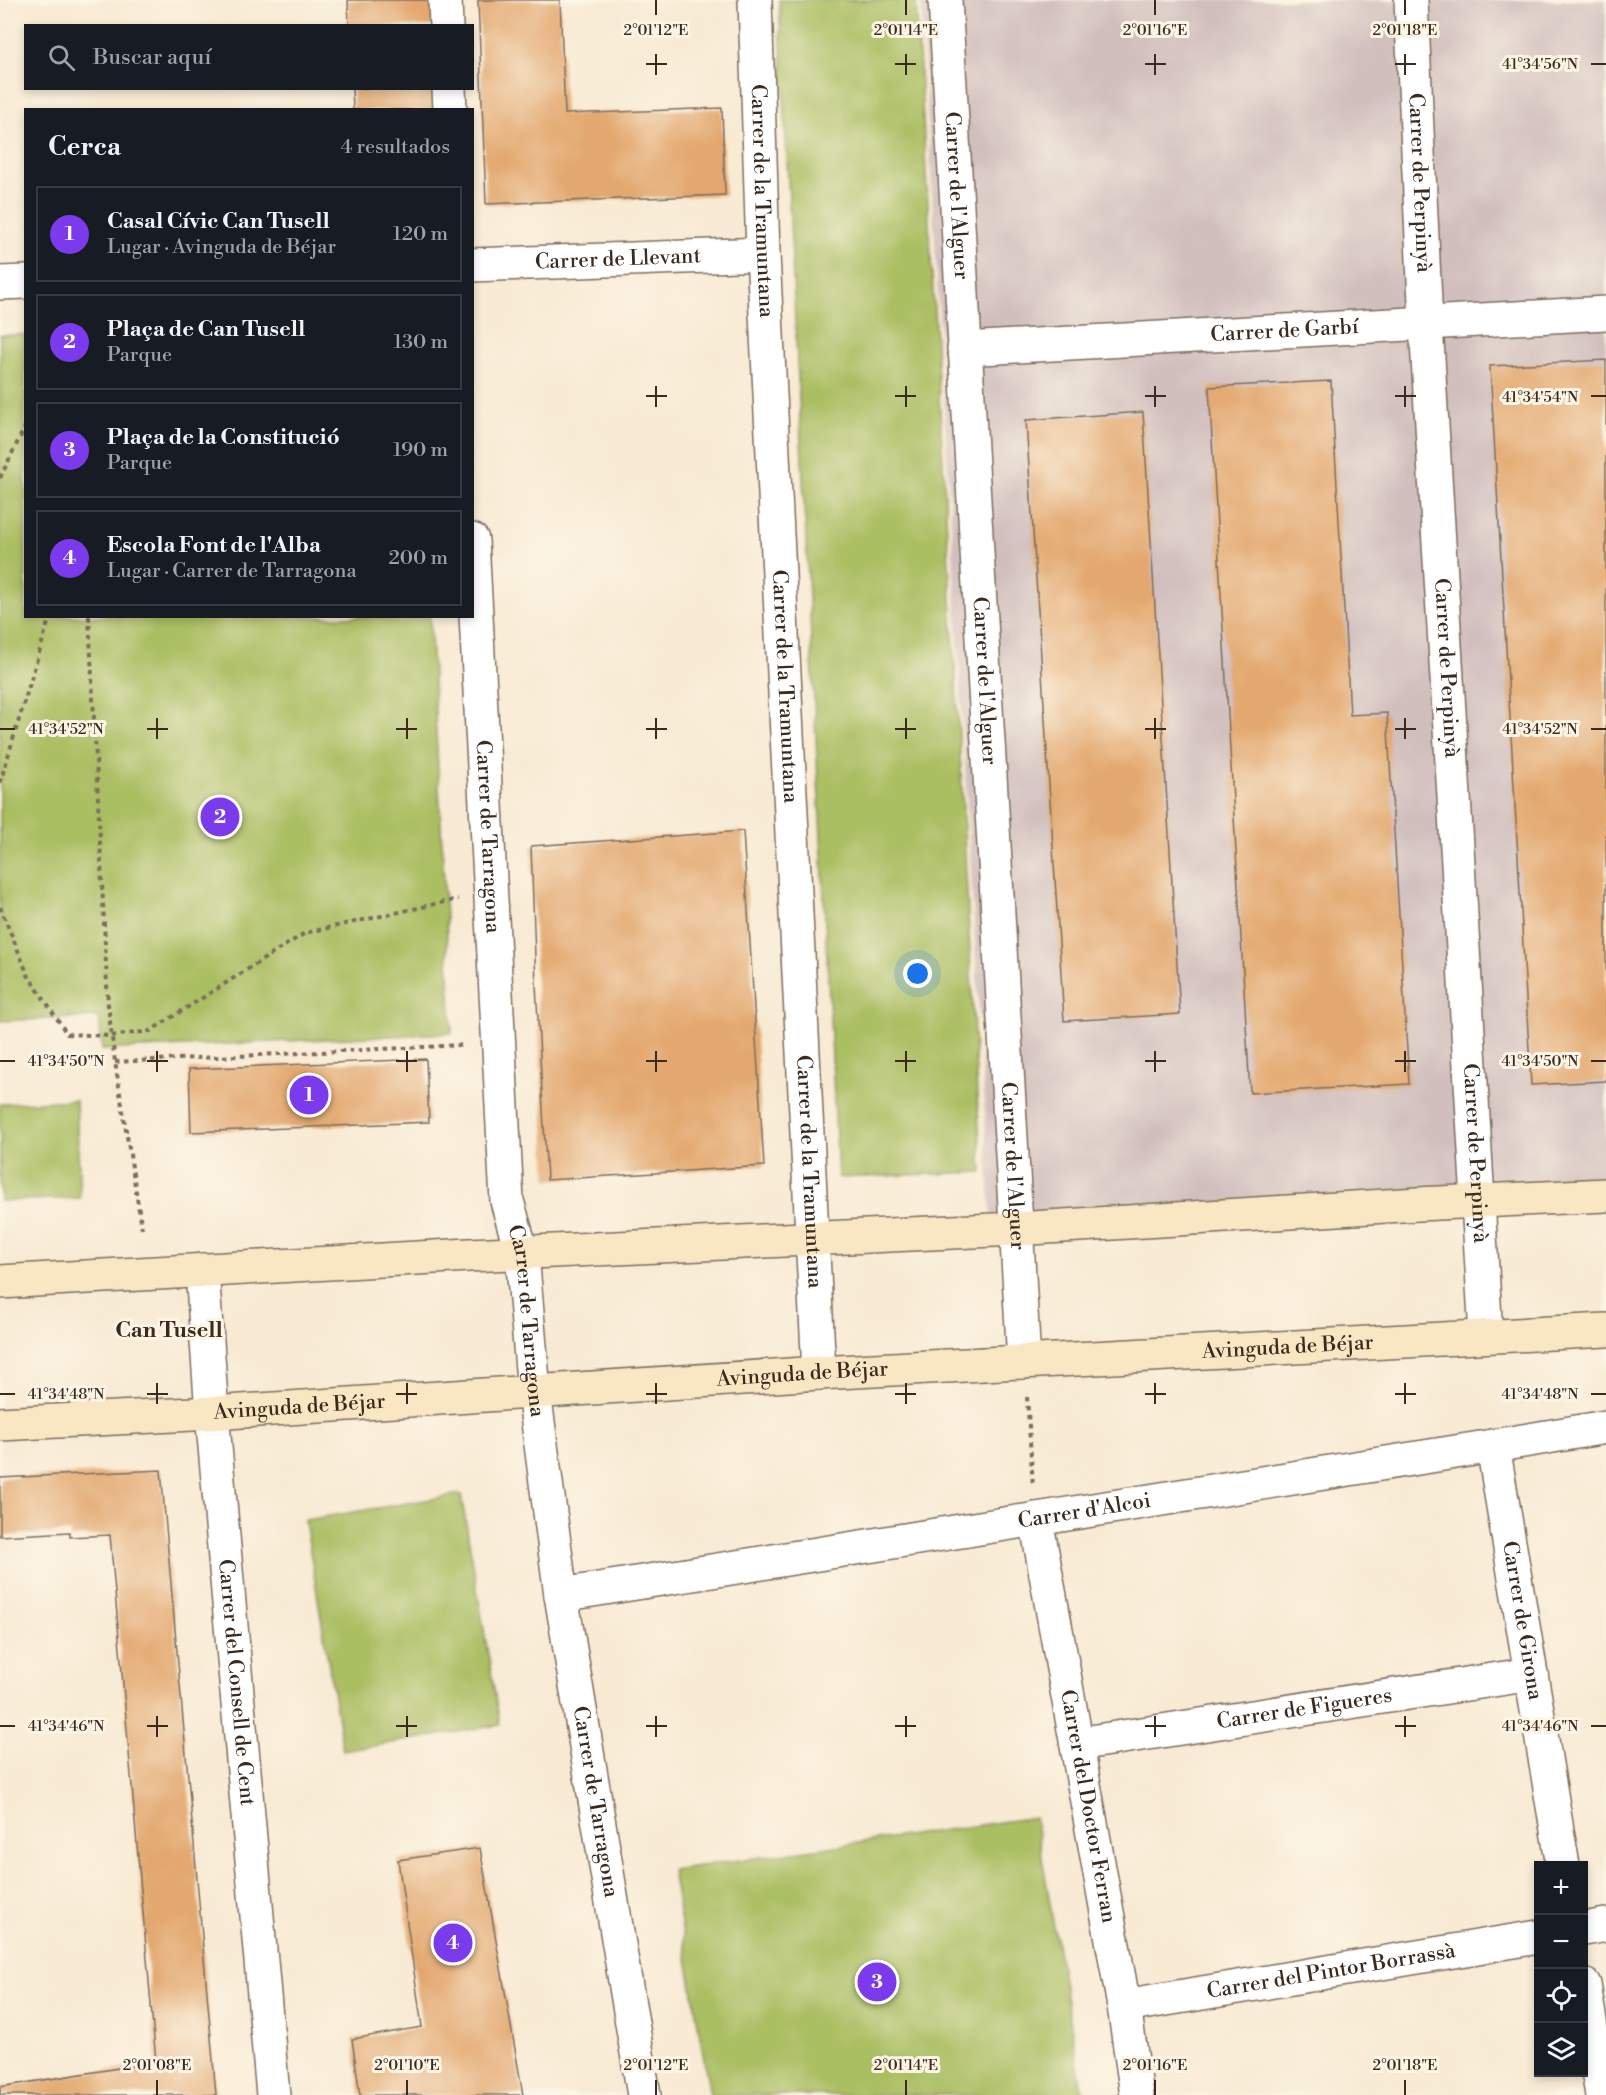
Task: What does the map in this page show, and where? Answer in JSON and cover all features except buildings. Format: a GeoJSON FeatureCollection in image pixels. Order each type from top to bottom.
{"type":"FeatureCollection","features":[{"type":"Feature","properties":{"kind":"main road"},"geometry":{"type":"LineString","coordinates":[[0,1282],[1606,1195]]}},
{"type":"Feature","properties":{"kind":"main road","name":"Avinguda de Béjar"},"geometry":{"type":"LineString","coordinates":[[0,1424],[212,1413],[819,1373],[1606,1330]]}},
{"type":"Feature","properties":{"kind":"street"},"geometry":{"type":"LineString","coordinates":[[445,0],[446,24]]}},
{"type":"Feature","properties":{"kind":"street","name":"Carrer de la Tramuntana"},"geometry":{"type":"LineString","coordinates":[[755,0],[763,254],[819,1373]]}},
{"type":"Feature","properties":{"kind":"street","name":"Carrer de l'Alguer"},"geometry":{"type":"LineString","coordinates":[[945,0],[1024,1362]]}},
{"type":"Feature","properties":{"kind":"street","name":"Carrer de Perpinyà"},"geometry":{"type":"LineString","coordinates":[[1411,0],[1426,324],[1486,1336]]}},
{"type":"Feature","properties":{"kind":"street"},"geometry":{"type":"LineString","coordinates":[[449,90],[450,108]]}},
{"type":"Feature","properties":{"kind":"street","name":"Carrer de Llevant"},"geometry":{"type":"LineString","coordinates":[[474,265],[763,254]]}},
{"type":"Feature","properties":{"kind":"street"},"geometry":{"type":"LineString","coordinates":[[0,283],[24,282]]}},
{"type":"Feature","properties":{"kind":"street","name":"Carrer de Garbí"},"geometry":{"type":"LineString","coordinates":[[964,349],[1606,313]]}},
{"type":"Feature","properties":{"kind":"street","name":"Carrer de Tarragona"},"geometry":{"type":"LineString","coordinates":[[474,578],[507,1201],[522,1254],[534,1392],[561,1595],[644,2095]]}},
{"type":"Feature","properties":{"kind":"street","name":"Carrer del Consell de Cent"},"geometry":{"type":"LineString","coordinates":[[202,1270],[212,1413],[273,2095]]}},
{"type":"Feature","properties":{"kind":"street","name":"Carrer d'Alcoi"},"geometry":{"type":"LineString","coordinates":[[561,1595],[1606,1427]]}},
{"type":"Feature","properties":{"kind":"street","name":"Carrer de Girona"},"geometry":{"type":"LineString","coordinates":[[1493,1446],[1562,1861]]}},
{"type":"Feature","properties":{"kind":"street","name":"Carrer del Doctor Ferran"},"geometry":{"type":"LineString","coordinates":[[1036,1519],[1124,2006],[1137,2095]]}},
{"type":"Feature","properties":{"kind":"street","name":"Carrer de Figueres"},"geometry":{"type":"LineString","coordinates":[[1077,1744],[1532,1674]]}},
{"type":"Feature","properties":{"kind":"street"},"geometry":{"type":"LineString","coordinates":[[1588,1928],[1606,1926]]}},
{"type":"Feature","properties":{"kind":"street","name":"Carrer del Pintor Borrassà"},"geometry":{"type":"LineString","coordinates":[[1124,2006],[1534,1938]]}},
{"type":"Feature","properties":{"kind":"street"},"geometry":{"type":"LineString","coordinates":[[1588,2009],[1602,2095]]}},
{"type":"Feature","properties":{"kind":"path"},"geometry":{"type":"LineString","coordinates":[[0,478],[24,429]]}},
{"type":"Feature","properties":{"kind":"path"},"geometry":{"type":"LineString","coordinates":[[0,783],[49,618]]}},
{"type":"Feature","properties":{"kind":"path"},"geometry":{"type":"LineString","coordinates":[[88,618],[111,1036],[142,1228]]}},
{"type":"Feature","properties":{"kind":"path"},"geometry":{"type":"LineString","coordinates":[[0,907],[28,975],[67,1034],[111,1036],[150,1031],[305,933],[459,899]]}},
{"type":"Feature","properties":{"kind":"path"},"geometry":{"type":"LineString","coordinates":[[114,1062],[470,1045]]}},
{"type":"Feature","properties":{"kind":"path"},"geometry":{"type":"LineString","coordinates":[[1024,1362],[1036,1519]]}},
{"type":"Feature","properties":{"kind":"shaded area"},"geometry":{"type":"Polygon","coordinates":[[[921,0],[1606,0],[1606,1192],[992,1237],[921,0]]]}},
{"type":"Feature","properties":{"kind":"green space"},"geometry":{"type":"Polygon","coordinates":[[[779,0],[916,0],[982,1172],[838,1178],[779,0]]]}},
{"type":"Feature","properties":{"kind":"green space"},"geometry":{"type":"Polygon","coordinates":[[[0,335],[24,335],[24,618],[430,618],[452,1033],[102,1050],[99,1017],[0,1021],[0,335]]]}},
{"type":"Feature","properties":{"kind":"green space"},"geometry":{"type":"Polygon","coordinates":[[[76,1100],[80,1198],[0,1201],[0,1104],[76,1100]]]}},
{"type":"Feature","properties":{"kind":"green space"},"geometry":{"type":"Polygon","coordinates":[[[461,1494],[500,1725],[343,1751],[305,1520],[461,1494]]]}},
{"type":"Feature","properties":{"kind":"green space"},"geometry":{"type":"Polygon","coordinates":[[[1035,1817],[1083,2095],[710,2095],[672,1870],[1035,1817]]]}},
{"type":"Feature","properties":{"kind":"place","name":"Plaça de Can Tusell"},"geometry":{"type":"Point","coordinates":[220,817]}},
{"type":"Feature","properties":{"kind":"place","name":"Casal Cívic Can Tusell"},"geometry":{"type":"Point","coordinates":[309,1095]}},
{"type":"Feature","properties":{"kind":"place","name":"Escola Font de l'Alba"},"geometry":{"type":"Point","coordinates":[453,1943]}},
{"type":"Feature","properties":{"kind":"place","name":"Plaça de la Constitució"},"geometry":{"type":"Point","coordinates":[877,1982]}},
{"type":"Feature","properties":{"kind":"district","name":"Can Tusell"},"geometry":{"type":"Point","coordinates":[169,1330]}}]}
